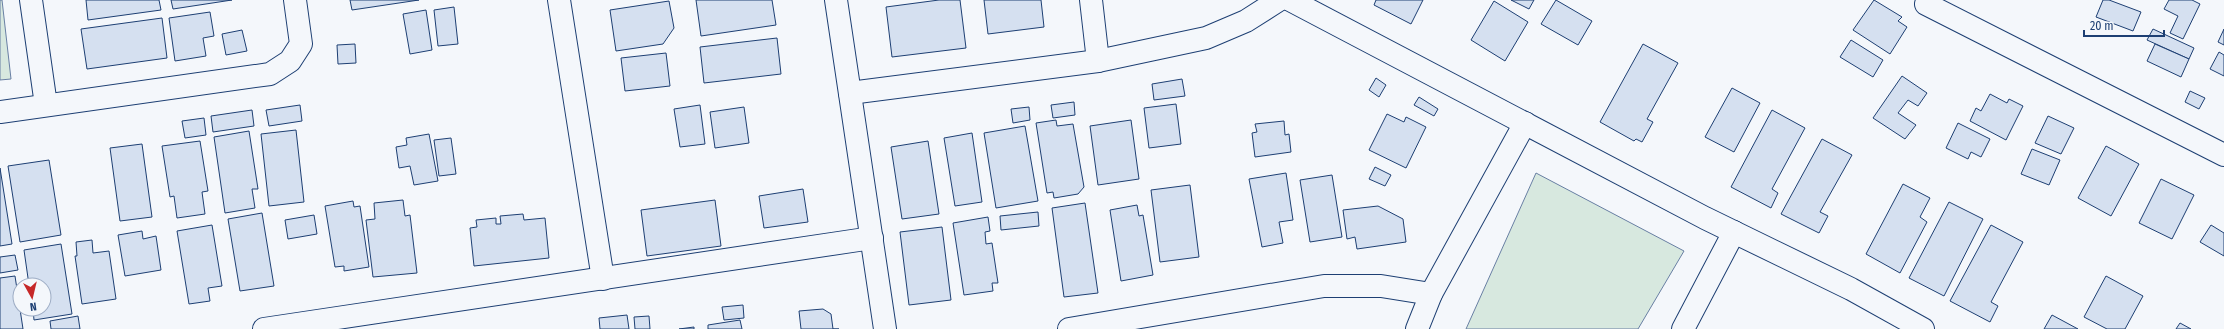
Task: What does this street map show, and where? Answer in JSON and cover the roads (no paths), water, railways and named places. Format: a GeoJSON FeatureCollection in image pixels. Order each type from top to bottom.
{"type":"FeatureCollection","features":[{"type":"Feature","properties":{"kind":"street"},"geometry":{"type":"LineString","coordinates":[[32,0],[46,105]]}},
{"type":"Feature","properties":{"kind":"street"},"geometry":{"type":"LineString","coordinates":[[0,112],[270,74],[290,61],[301,44],[295,0]]}},
{"type":"Feature","properties":{"kind":"street"},"geometry":{"type":"LineString","coordinates":[[559,0],[603,279]]}},
{"type":"Feature","properties":{"kind":"street"},"geometry":{"type":"LineString","coordinates":[[836,0],[885,329]]}},
{"type":"Feature","properties":{"kind":"street"},"geometry":{"type":"LineString","coordinates":[[1091,0],[1098,61]]}},
{"type":"Feature","properties":{"kind":"street"},"geometry":{"type":"LineString","coordinates":[[850,93],[1098,61],[1206,38],[1246,21],[1279,0]]}},
{"type":"Feature","properties":{"kind":"street"},"geometry":{"type":"LineString","coordinates":[[1290,0],[1734,232],[1851,289],[1923,329]]}},
{"type":"Feature","properties":{"kind":"street"},"geometry":{"type":"LineString","coordinates":[[1926,4],[2224,156]]}},
{"type":"Feature","properties":{"kind":"street"},"geometry":{"type":"LineString","coordinates":[[1417,329],[1431,294],[1525,123]]}},
{"type":"Feature","properties":{"kind":"street"},"geometry":{"type":"LineString","coordinates":[[1683,329],[1734,232]]}},
{"type":"Feature","properties":{"kind":"street"},"geometry":{"type":"LineString","coordinates":[[264,329],[872,238]]}},
{"type":"Feature","properties":{"kind":"street"},"geometry":{"type":"LineString","coordinates":[[1069,329],[1150,323],[1324,286],[1381,286],[1431,294]]}}]}
